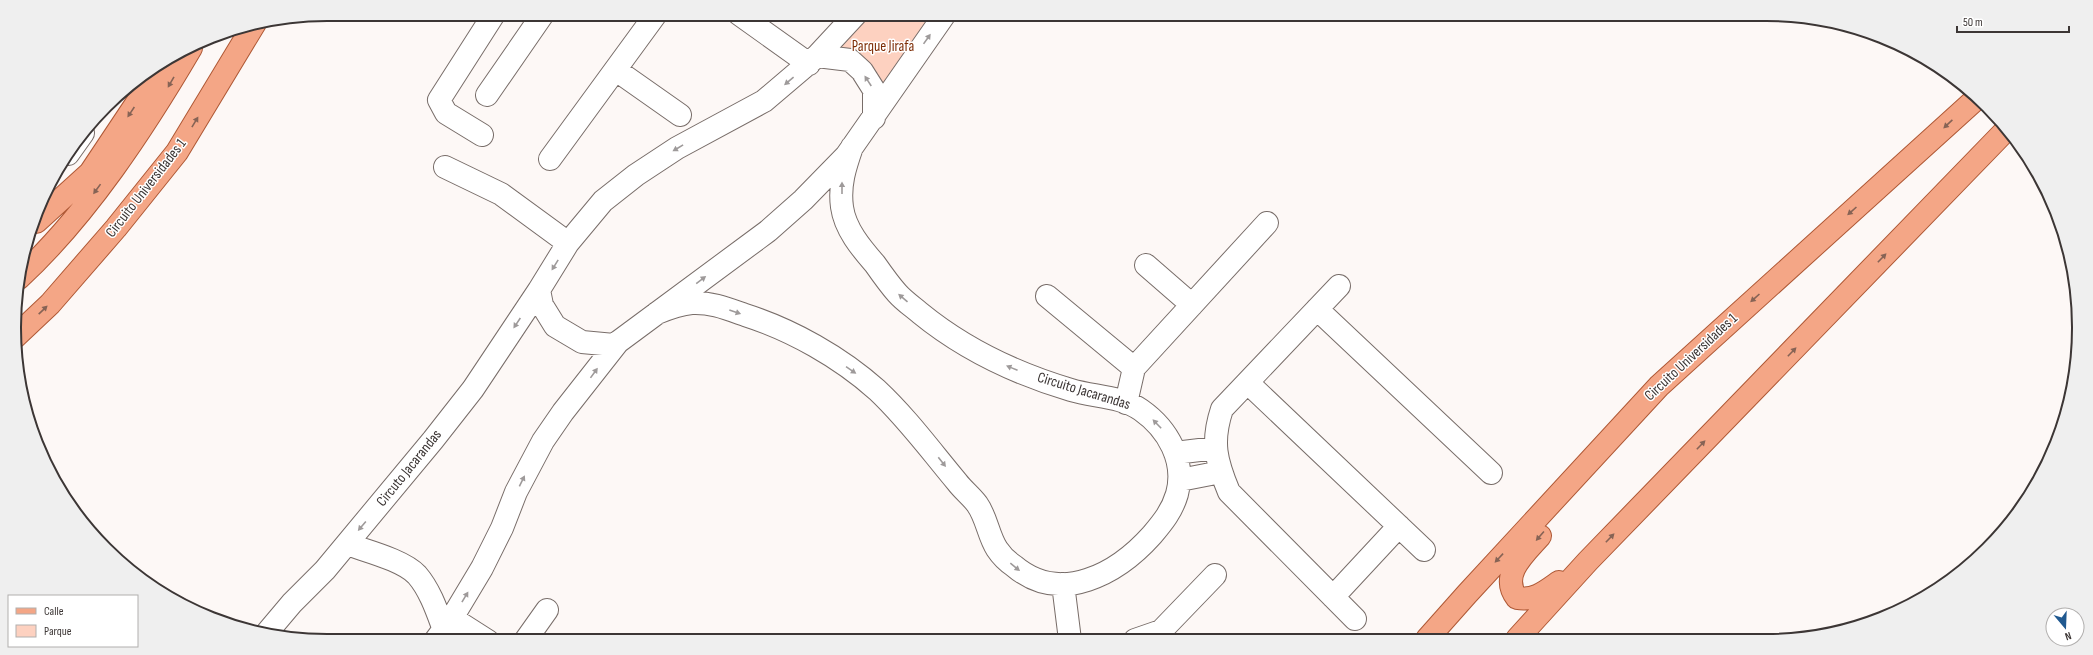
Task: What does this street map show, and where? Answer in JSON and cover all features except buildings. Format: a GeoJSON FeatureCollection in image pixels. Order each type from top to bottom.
{"type":"FeatureCollection","features":[{"type":"Feature","properties":{"kind":"main road","name":"Circuito Universidades 1"},"geometry":{"type":"LineString","coordinates":[[21,331],[55,298],[116,228],[177,152],[250,31]]}},
{"type":"Feature","properties":{"kind":"main road"},"geometry":{"type":"LineString","coordinates":[[27,271],[87,203],[153,112],[185,56]]}},
{"type":"Feature","properties":{"kind":"main road"},"geometry":{"type":"LineString","coordinates":[[41,217],[90,173],[156,73]]}},
{"type":"Feature","properties":{"kind":"main road","name":"Circuito Universidades 1"},"geometry":{"type":"LineString","coordinates":[[1432,634],[1467,594],[1659,386],[1973,102]]}},
{"type":"Feature","properties":{"kind":"main road"},"geometry":{"type":"LineString","coordinates":[[1522,634],[1588,561],[2003,133]]}},
{"type":"Feature","properties":{"kind":"main road"},"geometry":{"type":"LineString","coordinates":[[1588,561],[1536,597],[1527,600],[1517,598],[1512,591],[1512,576],[1515,564],[1645,416],[1659,386]]}},
{"type":"Feature","properties":{"kind":"street"},"geometry":{"type":"LineString","coordinates":[[482,135],[446,113],[439,100],[490,21]]}},
{"type":"Feature","properties":{"kind":"street"},"geometry":{"type":"LineString","coordinates":[[487,95],[538,21]]}},
{"type":"Feature","properties":{"kind":"street"},"geometry":{"type":"LineString","coordinates":[[550,159],[651,21]]}},
{"type":"Feature","properties":{"kind":"street"},"geometry":{"type":"LineString","coordinates":[[749,21],[813,60],[850,60],[862,71],[874,90],[874,118]]}},
{"type":"Feature","properties":{"kind":"street","name":"Circuto Jacarandas"},"geometry":{"type":"LineString","coordinates":[[271,628],[347,544],[473,389],[539,290],[568,243],[603,201],[636,175],[677,148],[764,101],[813,60],[849,21]]}},
{"type":"Feature","properties":{"kind":"street"},"geometry":{"type":"LineString","coordinates":[[539,290],[542,305],[556,326],[582,342],[614,345],[768,231],[803,200],[852,148],[940,21]]}},
{"type":"Feature","properties":{"kind":"street"},"geometry":{"type":"LineString","coordinates":[[616,70],[680,115]]}},
{"type":"Feature","properties":{"kind":"street","name":"Circuito Jacarandas"},"geometry":{"type":"LineString","coordinates":[[657,313],[672,307],[692,303],[722,307],[786,330],[855,373],[896,410],[976,503],[988,525],[996,548],[1011,564],[1032,578],[1052,584],[1086,581],[1102,575],[1138,551],[1171,512],[1180,480],[1179,465],[1170,440],[1156,422],[1138,408],[1126,403],[1071,390],[988,357],[952,337],[899,296],[859,244],[845,218],[842,207],[842,179],[852,148]]}},
{"type":"Feature","properties":{"kind":"street"},"geometry":{"type":"LineString","coordinates":[[445,167],[501,194],[568,243]]}},
{"type":"Feature","properties":{"kind":"street"},"geometry":{"type":"LineString","coordinates":[[1126,403],[1134,368],[1267,223]]}},
{"type":"Feature","properties":{"kind":"street"},"geometry":{"type":"LineString","coordinates":[[1146,265],[1192,305]]}},
{"type":"Feature","properties":{"kind":"street"},"geometry":{"type":"LineString","coordinates":[[1338,286],[1222,409],[1215,428],[1216,448],[1221,472],[1229,492],[1355,619]]}},
{"type":"Feature","properties":{"kind":"street"},"geometry":{"type":"LineString","coordinates":[[1047,296],[1134,368]]}},
{"type":"Feature","properties":{"kind":"street"},"geometry":{"type":"LineString","coordinates":[[1317,309],[1491,473]]}},
{"type":"Feature","properties":{"kind":"street"},"geometry":{"type":"LineString","coordinates":[[442,633],[482,568],[502,528],[520,485],[543,441],[563,412],[618,342]]}},
{"type":"Feature","properties":{"kind":"street"},"geometry":{"type":"LineString","coordinates":[[1248,383],[1424,550]]}},
{"type":"Feature","properties":{"kind":"street"},"geometry":{"type":"LineString","coordinates":[[1175,453],[1216,448]]}},
{"type":"Feature","properties":{"kind":"street"},"geometry":{"type":"LineString","coordinates":[[1180,480],[1221,472]]}},
{"type":"Feature","properties":{"kind":"street"},"geometry":{"type":"LineString","coordinates":[[1333,597],[1399,526]]}},
{"type":"Feature","properties":{"kind":"street"},"geometry":{"type":"LineString","coordinates":[[347,544],[392,560],[416,574],[432,598],[442,633]]}},
{"type":"Feature","properties":{"kind":"street"},"geometry":{"type":"LineString","coordinates":[[1152,634],[1161,631],[1215,575]]}},
{"type":"Feature","properties":{"kind":"street"},"geometry":{"type":"LineString","coordinates":[[1062,584],[1069,634]]}},
{"type":"Feature","properties":{"kind":"street"},"geometry":{"type":"LineString","coordinates":[[530,634],[547,610]]}},
{"type":"Feature","properties":{"kind":"green space","name":"Parque Jirafa"},"geometry":{"type":"Polygon","coordinates":[[[849,21],[940,21],[874,118],[862,71],[817,56],[849,21]]]}}]}
